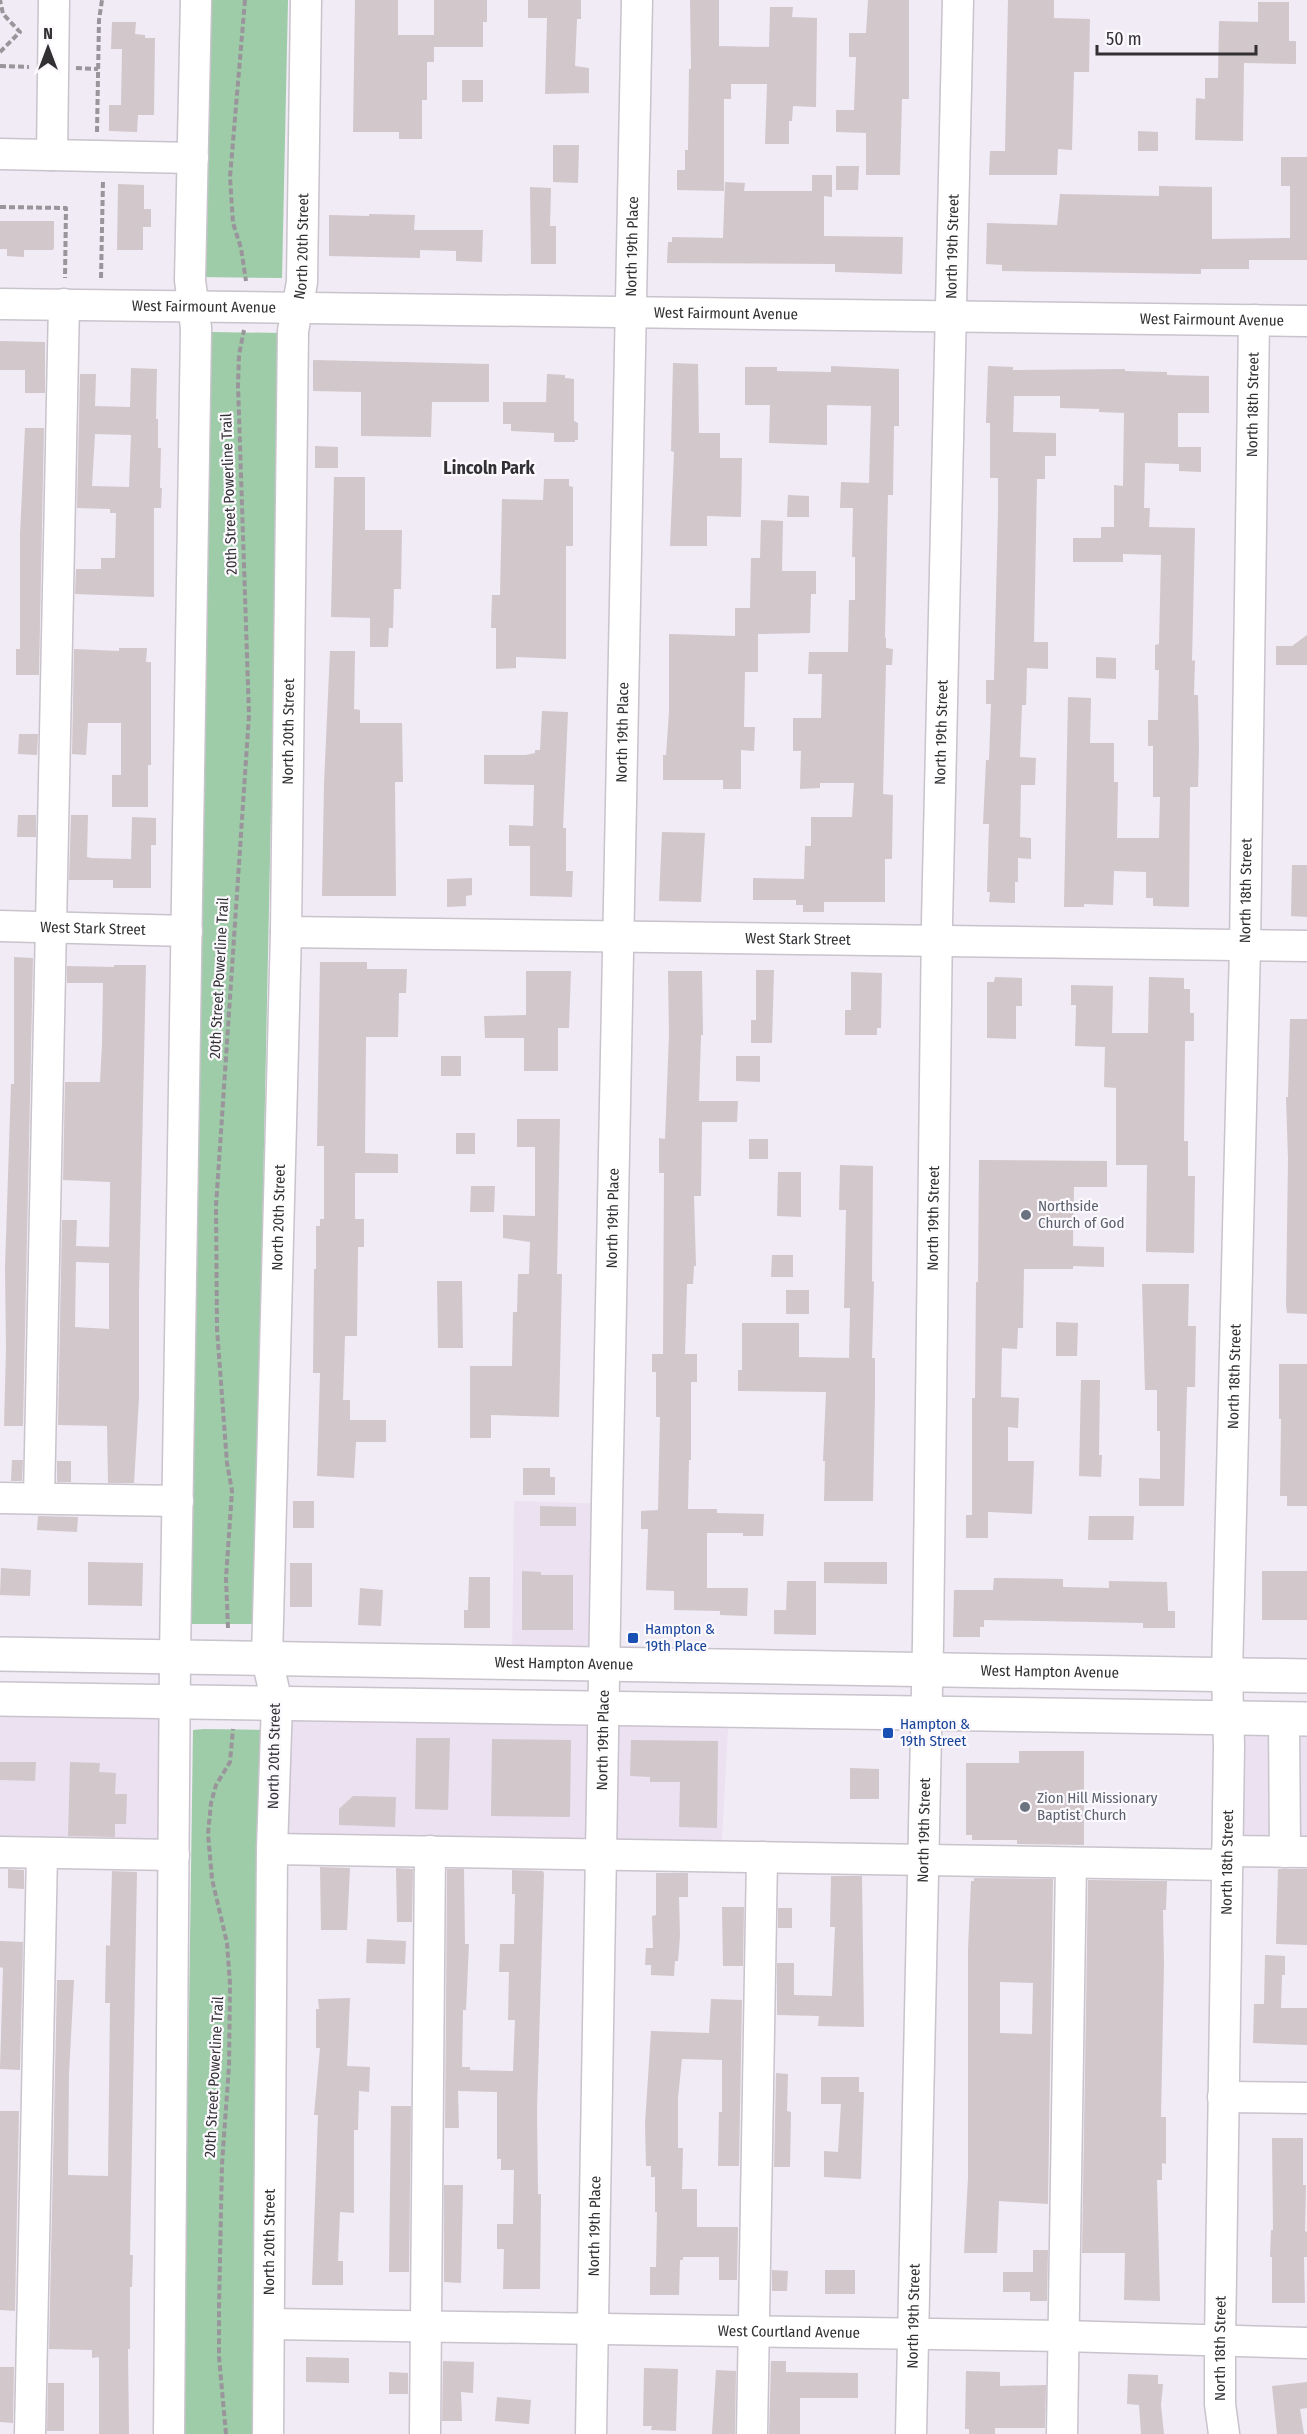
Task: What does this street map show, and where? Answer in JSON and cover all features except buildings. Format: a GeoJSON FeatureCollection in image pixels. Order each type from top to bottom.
{"type":"FeatureCollection","features":[{"type":"Feature","properties":{"kind":"main road","name":"West Hampton Avenue"},"geometry":{"type":"LineString","coordinates":[[0,1654],[1307,1676]]}},
{"type":"Feature","properties":{"kind":"main road"},"geometry":{"type":"LineString","coordinates":[[0,1699],[1296,1719]]}},
{"type":"Feature","properties":{"kind":"street"},"geometry":{"type":"LineString","coordinates":[[52,155],[54,0]]}},
{"type":"Feature","properties":{"kind":"street"},"geometry":{"type":"LineString","coordinates":[[169,2434],[175,1657],[196,328],[190,280],[196,0]]}},
{"type":"Feature","properties":{"kind":"street","name":"North 20th Street"},"geometry":{"type":"LineString","coordinates":[[268,2434],[272,1849],[277,1703],[267,1659],[286,932],[293,331],[302,282],[306,0]]}},
{"type":"Feature","properties":{"kind":"street","name":"North 19th Place"},"geometry":{"type":"LineString","coordinates":[[591,2434],[637,0]]}},
{"type":"Feature","properties":{"kind":"street","name":"North 19th Street"},"geometry":{"type":"LineString","coordinates":[[911,2434],[927,1670],[937,941],[958,0]]}},
{"type":"Feature","properties":{"kind":"street"},"geometry":{"type":"LineString","coordinates":[[0,154],[194,158]]}},
{"type":"Feature","properties":{"kind":"street"},"geometry":{"type":"LineString","coordinates":[[39,1498],[64,291]]}},
{"type":"Feature","properties":{"kind":"street","name":"West Fairmount Avenue"},"geometry":{"type":"LineString","coordinates":[[0,304],[64,291],[194,307],[1307,321]]}},
{"type":"Feature","properties":{"kind":"street","name":"North 18th Street"},"geometry":{"type":"LineString","coordinates":[[1224,2434],[1221,2403],[1221,2341],[1229,1718],[1227,1675],[1245,946],[1254,320]]}},
{"type":"Feature","properties":{"kind":"street","name":"West Stark Street"},"geometry":{"type":"LineString","coordinates":[[0,926],[186,931]]}},
{"type":"Feature","properties":{"kind":"street","name":"West Stark Street"},"geometry":{"type":"LineString","coordinates":[[286,932],[1307,946]]}},
{"type":"Feature","properties":{"kind":"street"},"geometry":{"type":"LineString","coordinates":[[0,1498],[178,1501]]}},
{"type":"Feature","properties":{"kind":"street"},"geometry":{"type":"LineString","coordinates":[[272,1849],[1071,1863],[1227,1858],[1296,1852],[1296,1719]]}},
{"type":"Feature","properties":{"kind":"street"},"geometry":{"type":"LineString","coordinates":[[425,2434],[430,1851]]}},
{"type":"Feature","properties":{"kind":"street"},"geometry":{"type":"LineString","coordinates":[[0,1852],[174,1855]]}},
{"type":"Feature","properties":{"kind":"street"},"geometry":{"type":"LineString","coordinates":[[30,2434],[42,1853]]}},
{"type":"Feature","properties":{"kind":"street"},"geometry":{"type":"LineString","coordinates":[[752,2434],[762,1857]]}},
{"type":"Feature","properties":{"kind":"street"},"geometry":{"type":"LineString","coordinates":[[1062,2434],[1071,1863]]}},
{"type":"Feature","properties":{"kind":"street"},"geometry":{"type":"LineString","coordinates":[[1223,2097],[1307,2098]]}},
{"type":"Feature","properties":{"kind":"street","name":"West Courtland Avenue"},"geometry":{"type":"LineString","coordinates":[[270,2324],[1063,2336],[1307,2343]]}},
{"type":"Feature","properties":{"kind":"path"},"geometry":{"type":"LineString","coordinates":[[0,0],[3,14],[20,32],[0,52]]}},
{"type":"Feature","properties":{"kind":"path"},"geometry":{"type":"LineString","coordinates":[[245,0],[230,177],[233,224],[241,248],[246,281]]}},
{"type":"Feature","properties":{"kind":"path"},"geometry":{"type":"LineString","coordinates":[[0,207],[66,208],[64,291]]}},
{"type":"Feature","properties":{"kind":"path","name":"20th Street Powerline Trail"},"geometry":{"type":"LineString","coordinates":[[228,1628],[226,1578],[232,1491],[227,1463],[217,1329],[216,1206],[249,714],[238,385],[239,355],[244,329]]}},
{"type":"Feature","properties":{"kind":"path","name":"20th Street Powerline Trail"},"geometry":{"type":"LineString","coordinates":[[226,2434],[219,2356],[219,2306],[222,2164],[229,2066],[230,1984],[227,1943],[212,1879],[208,1834],[211,1803],[216,1785],[230,1762],[232,1754],[233,1728]]}},
{"type":"Feature","properties":{"kind":"shaded area"},"geometry":{"type":"Polygon","coordinates":[[[514,1501],[607,1504],[604,1664],[512,1663],[514,1501]]]}},
{"type":"Feature","properties":{"kind":"shaded area"},"geometry":{"type":"Polygon","coordinates":[[[0,1699],[175,1702],[174,1855],[0,1852],[0,1699]]]}},
{"type":"Feature","properties":{"kind":"shaded area"},"geometry":{"type":"Polygon","coordinates":[[[277,1703],[729,1710],[721,1856],[272,1849],[277,1703]]]}},
{"type":"Feature","properties":{"kind":"shaded area"},"geometry":{"type":"Polygon","coordinates":[[[1229,1718],[1307,1719],[1307,1852],[1227,1851],[1229,1718]]]}},
{"type":"Feature","properties":{"kind":"green space"},"geometry":{"type":"Polygon","coordinates":[[[205,0],[288,0],[282,278],[199,277],[205,0]]]}},
{"type":"Feature","properties":{"kind":"green space"},"geometry":{"type":"Polygon","coordinates":[[[211,332],[281,333],[254,1624],[184,1624],[211,332]]]}},
{"type":"Feature","properties":{"kind":"green space"},"geometry":{"type":"Polygon","coordinates":[[[193,1730],[267,1730],[255,2434],[183,2434],[193,1730]]]}},
{"type":"Feature","properties":{"kind":"place","name":"Northside Church of God"},"geometry":{"type":"Point","coordinates":[1026,1215]}},
{"type":"Feature","properties":{"kind":"place","name":"Hampton & 19th Place"},"geometry":{"type":"Point","coordinates":[633,1638]}},
{"type":"Feature","properties":{"kind":"place","name":"Hampton & 19th Street"},"geometry":{"type":"Point","coordinates":[888,1733]}},
{"type":"Feature","properties":{"kind":"place","name":"Zion Hill Missionary Baptist Church"},"geometry":{"type":"Point","coordinates":[1025,1807]}},
{"type":"Feature","properties":{"kind":"district","name":"Lincoln Park"},"geometry":{"type":"Point","coordinates":[489,468]}}]}
